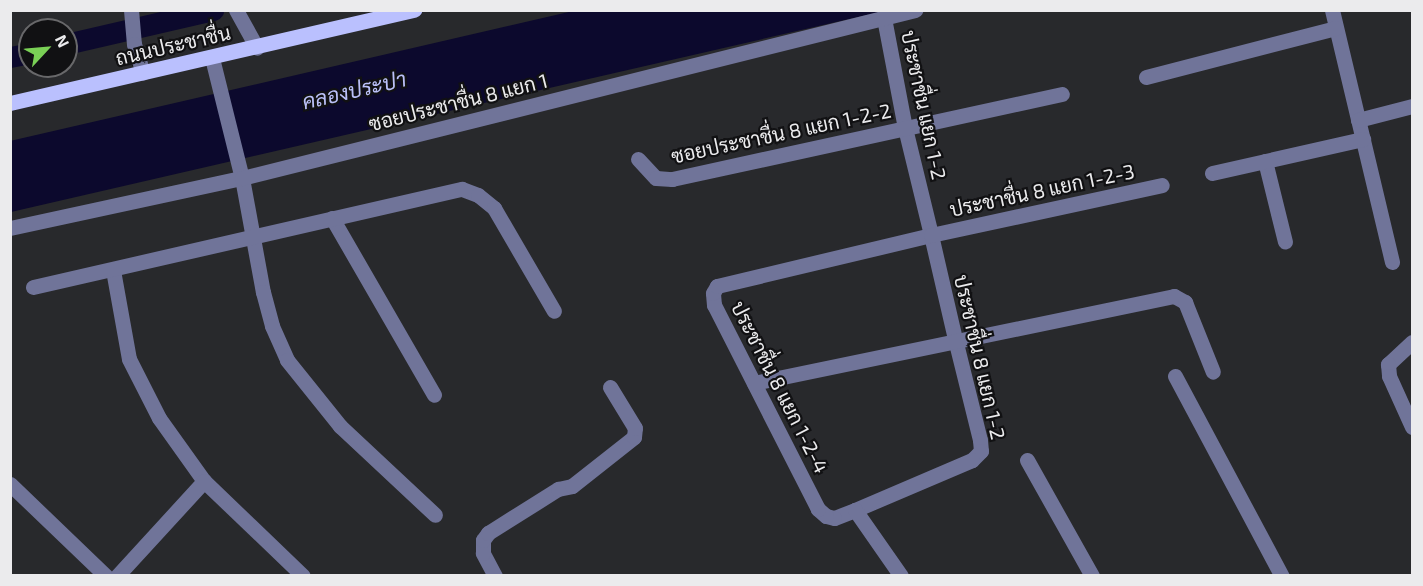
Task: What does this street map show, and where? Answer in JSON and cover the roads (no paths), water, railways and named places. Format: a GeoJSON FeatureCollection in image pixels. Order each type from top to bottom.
{"type":"FeatureCollection","features":[{"type":"Feature","properties":{"kind":"main road","name":"ถนนประชาชื่น"},"geometry":{"type":"LineString","coordinates":[[10,103],[257,48],[414,10]]}},
{"type":"Feature","properties":{"kind":"street"},"geometry":{"type":"LineString","coordinates":[[131,10],[134,44],[143,73]]}},
{"type":"Feature","properties":{"kind":"street","name":"ซอยประชาชื่น 8 แยก 1"},"geometry":{"type":"LineString","coordinates":[[10,228],[915,10]]}},
{"type":"Feature","properties":{"kind":"street"},"geometry":{"type":"LineString","coordinates":[[1332,10],[1392,262]]}},
{"type":"Feature","properties":{"kind":"street"},"geometry":{"type":"LineString","coordinates":[[238,15],[257,48]]}},
{"type":"Feature","properties":{"kind":"street","name":"ประชาชื่น แยก 1-2"},"geometry":{"type":"LineString","coordinates":[[884,18],[905,128],[931,235]]}},
{"type":"Feature","properties":{"kind":"street"},"geometry":{"type":"LineString","coordinates":[[1146,77],[1336,28]]}},
{"type":"Feature","properties":{"kind":"street"},"geometry":{"type":"LineString","coordinates":[[212,58],[241,171],[272,327],[287,360],[340,426],[435,515]]}},
{"type":"Feature","properties":{"kind":"street","name":"ซอยประชาชื่น 8 แยก 1-2-2"},"geometry":{"type":"LineString","coordinates":[[638,159],[657,178],[672,179],[1062,94]]}},
{"type":"Feature","properties":{"kind":"street"},"geometry":{"type":"LineString","coordinates":[[1358,120],[1413,106]]}},
{"type":"Feature","properties":{"kind":"street"},"geometry":{"type":"LineString","coordinates":[[1212,173],[1363,139]]}},
{"type":"Feature","properties":{"kind":"street"},"geometry":{"type":"LineString","coordinates":[[1265,161],[1284,242]]}},
{"type":"Feature","properties":{"kind":"street","name":"ประชาชื่น 8 แยก 1-2-3"},"geometry":{"type":"LineString","coordinates":[[931,235],[1162,185]]}},
{"type":"Feature","properties":{"kind":"street"},"geometry":{"type":"LineString","coordinates":[[33,287],[252,235],[462,189],[478,195],[494,208],[554,311]]}},
{"type":"Feature","properties":{"kind":"street"},"geometry":{"type":"LineString","coordinates":[[332,218],[434,395]]}},
{"type":"Feature","properties":{"kind":"street","name":"ประชาชื่น 8 แยก 1-2"},"geometry":{"type":"LineString","coordinates":[[818,509],[830,518],[855,510],[972,460],[981,451],[931,235]]}},
{"type":"Feature","properties":{"kind":"street","name":"ประชาชื่น 8 แยก 1-2-4"},"geometry":{"type":"LineString","coordinates":[[818,509],[714,305],[713,293],[717,286],[931,235]]}},
{"type":"Feature","properties":{"kind":"street"},"geometry":{"type":"LineString","coordinates":[[112,270],[129,359],[159,418],[204,481],[303,576]]}},
{"type":"Feature","properties":{"kind":"street"},"geometry":{"type":"LineString","coordinates":[[754,383],[1181,297],[1213,372]]}},
{"type":"Feature","properties":{"kind":"street"},"geometry":{"type":"LineString","coordinates":[[1413,342],[1388,364],[1389,376],[1413,427]]}},
{"type":"Feature","properties":{"kind":"street"},"geometry":{"type":"LineString","coordinates":[[1175,376],[1282,576]]}},
{"type":"Feature","properties":{"kind":"street"},"geometry":{"type":"LineString","coordinates":[[495,576],[483,553],[483,540],[488,533],[558,489],[572,486],[634,437],[635,428],[609,387]]}},
{"type":"Feature","properties":{"kind":"street"},"geometry":{"type":"LineString","coordinates":[[1027,460],[1092,576]]}},
{"type":"Feature","properties":{"kind":"street"},"geometry":{"type":"LineString","coordinates":[[117,576],[204,481]]}},
{"type":"Feature","properties":{"kind":"street"},"geometry":{"type":"LineString","coordinates":[[10,484],[106,576]]}},
{"type":"Feature","properties":{"kind":"street"},"geometry":{"type":"LineString","coordinates":[[855,510],[901,576]]}},
{"type":"Feature","properties":{"kind":"water","name":"คลองประปา"},"geometry":{"type":"Polygon","coordinates":[[[573,11],[884,11],[11,212],[10,141],[573,11]]]}},
{"type":"Feature","properties":{"kind":"waterway"},"geometry":{"type":"LineString","coordinates":[[78,41],[213,10]]}},
{"type":"Feature","properties":{"kind":"waterway"},"geometry":{"type":"LineString","coordinates":[[10,57],[18,55]]}}]}
